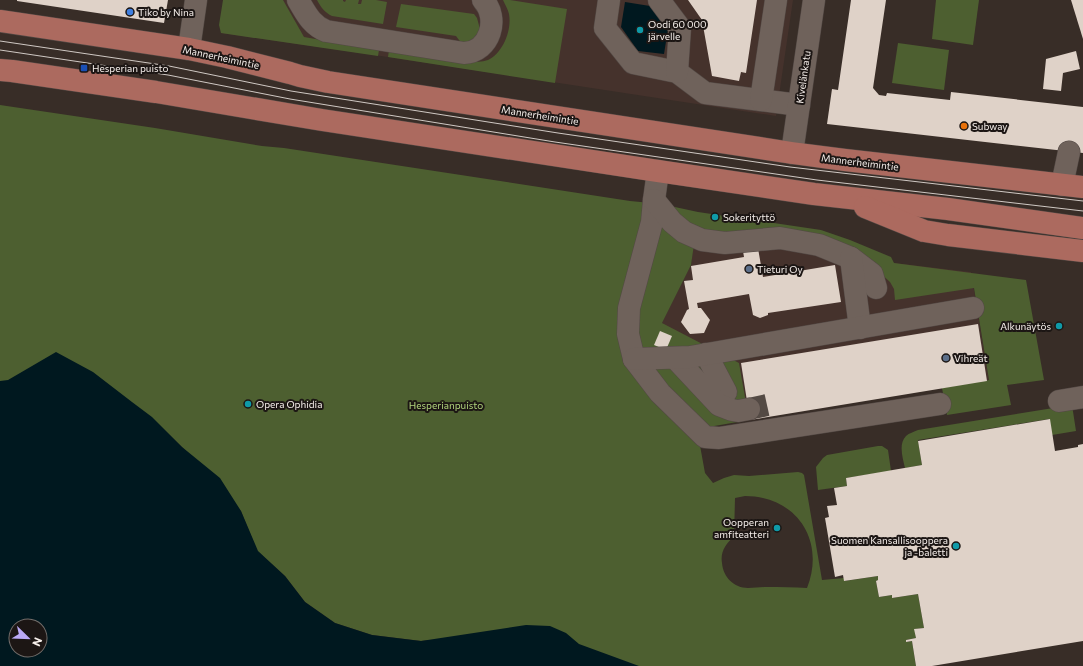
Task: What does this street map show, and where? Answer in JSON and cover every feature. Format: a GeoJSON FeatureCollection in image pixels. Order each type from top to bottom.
{"type":"FeatureCollection","features":[{"type":"Feature","properties":{"kind":"main road","name":"Mannerheimintie"},"geometry":{"type":"LineString","coordinates":[[0,21],[227,57],[328,82],[792,154],[1073,186]]}},
{"type":"Feature","properties":{"kind":"main road"},"geometry":{"type":"LineString","coordinates":[[0,70],[156,92],[322,120],[814,194],[948,209],[1083,228]]}},
{"type":"Feature","properties":{"kind":"main road"},"geometry":{"type":"LineString","coordinates":[[839,197],[924,231],[1083,252]]}},
{"type":"Feature","properties":{"kind":"street"},"geometry":{"type":"LineString","coordinates":[[189,50],[196,0]]}},
{"type":"Feature","properties":{"kind":"street"},"geometry":{"type":"LineString","coordinates":[[298,0],[310,20],[318,28],[326,31],[464,53],[476,50],[485,42],[489,35],[491,28],[490,15],[489,10],[483,0]]}},
{"type":"Feature","properties":{"kind":"street"},"geometry":{"type":"LineString","coordinates":[[609,0],[605,28],[632,63],[677,72],[705,92],[799,105]]}},
{"type":"Feature","properties":{"kind":"street"},"geometry":{"type":"LineString","coordinates":[[659,0],[680,28],[677,72]]}},
{"type":"Feature","properties":{"kind":"street"},"geometry":{"type":"LineString","coordinates":[[761,100],[776,0]]}},
{"type":"Feature","properties":{"kind":"street","name":"Kivelänkatu"},"geometry":{"type":"LineString","coordinates":[[792,154],[814,0]]}},
{"type":"Feature","properties":{"kind":"street"},"geometry":{"type":"LineString","coordinates":[[1069,152],[1073,186]]}},
{"type":"Feature","properties":{"kind":"street"},"geometry":{"type":"LineString","coordinates":[[658,171],[652,222],[629,308],[628,334],[634,359],[660,394],[705,437],[719,438],[940,404]]}},
{"type":"Feature","properties":{"kind":"street"},"geometry":{"type":"LineString","coordinates":[[654,200],[672,222],[684,232],[702,240],[725,243],[780,238],[819,244],[851,258],[872,274],[876,288]]}},
{"type":"Feature","properties":{"kind":"street"},"geometry":{"type":"LineString","coordinates":[[851,258],[860,328]]}},
{"type":"Feature","properties":{"kind":"street"},"geometry":{"type":"LineString","coordinates":[[634,359],[690,357],[973,308]]}},
{"type":"Feature","properties":{"kind":"street"},"geometry":{"type":"LineString","coordinates":[[706,354],[726,392]]}},
{"type":"Feature","properties":{"kind":"street"},"geometry":{"type":"LineString","coordinates":[[675,358],[719,405],[738,411],[749,409]]}},
{"type":"Feature","properties":{"kind":"street"},"geometry":{"type":"LineString","coordinates":[[1059,401],[1083,397]]}},
{"type":"Feature","properties":{"kind":"shaded area"},"geometry":{"type":"Polygon","coordinates":[[[227,0],[793,0],[776,116],[221,33],[227,0]]]}},
{"type":"Feature","properties":{"kind":"shaded area"},"geometry":{"type":"Polygon","coordinates":[[[695,231],[894,263],[971,272],[989,380],[749,420],[662,323],[691,265],[695,231]]]}},
{"type":"Feature","properties":{"kind":"green space"},"geometry":{"type":"Polygon","coordinates":[[[223,0],[283,0],[304,37],[379,50],[378,56],[221,33],[219,25],[223,0]]]}},
{"type":"Feature","properties":{"kind":"green space"},"geometry":{"type":"Polygon","coordinates":[[[317,0],[343,0],[345,2],[346,0],[359,0],[358,4],[361,4],[362,0],[387,2],[383,24],[332,16],[323,9],[317,0]]]}},
{"type":"Feature","properties":{"kind":"green space"},"geometry":{"type":"Polygon","coordinates":[[[503,0],[567,9],[555,83],[388,57],[389,50],[469,62],[481,62],[488,60],[493,57],[502,47],[508,34],[510,20],[503,0]]]}},
{"type":"Feature","properties":{"kind":"green space"},"geometry":{"type":"Polygon","coordinates":[[[936,0],[979,0],[973,45],[932,39],[936,0]]]}},
{"type":"Feature","properties":{"kind":"green space"},"geometry":{"type":"Polygon","coordinates":[[[401,4],[474,14],[477,18],[480,29],[475,39],[462,44],[456,36],[396,27],[401,4]]]}},
{"type":"Feature","properties":{"kind":"green space"},"geometry":{"type":"Polygon","coordinates":[[[898,43],[949,50],[944,90],[892,83],[898,43]]]}},
{"type":"Feature","properties":{"kind":"green space","name":"Hesperianpuisto"},"geometry":{"type":"Polygon","coordinates":[[[0,105],[155,128],[262,146],[284,148],[630,201],[661,204],[698,212],[821,230],[891,257],[894,263],[1026,280],[1044,380],[1007,385],[1011,405],[947,415],[942,388],[989,380],[974,288],[895,300],[894,289],[890,282],[865,259],[724,237],[696,231],[691,265],[662,323],[739,363],[749,420],[697,429],[705,473],[713,483],[734,475],[749,476],[798,472],[802,473],[804,475],[822,580],[844,578],[845,581],[878,576],[878,580],[876,581],[879,597],[892,595],[892,598],[918,594],[924,628],[915,629],[916,638],[906,640],[906,642],[912,641],[916,666],[593,666],[429,640],[421,641],[372,635],[335,623],[305,602],[285,576],[257,551],[241,511],[182,447],[151,417],[0,404],[0,105]],[[745,496],[735,498],[734,537],[726,545],[722,555],[722,563],[725,573],[730,581],[743,588],[807,588],[812,570],[812,553],[809,538],[802,524],[792,512],[779,504],[763,498],[745,496]]]}},
{"type":"Feature","properties":{"kind":"green space"},"geometry":{"type":"Polygon","coordinates":[[[1072,405],[1076,431],[1052,435],[1049,419],[918,440],[922,465],[905,468],[902,443],[910,433],[918,430],[1072,405]]]}},
{"type":"Feature","properties":{"kind":"green space"},"geometry":{"type":"Polygon","coordinates":[[[882,446],[888,450],[891,471],[846,478],[847,486],[818,490],[816,467],[827,455],[882,446]]]}},
{"type":"Feature","properties":{"kind":"water"},"geometry":{"type":"Polygon","coordinates":[[[625,2],[650,6],[668,29],[664,54],[638,51],[621,27],[625,2]]]}},
{"type":"Feature","properties":{"kind":"water"},"geometry":{"type":"Polygon","coordinates":[[[56,352],[93,372],[152,417],[182,447],[220,478],[241,511],[258,551],[285,576],[305,602],[335,623],[372,635],[421,641],[526,625],[550,626],[566,633],[579,644],[639,666],[0,666],[0,381],[8,380],[56,352]]]}},
{"type":"Feature","properties":{"kind":"building"},"geometry":{"type":"Polygon","coordinates":[[[17,0],[168,0],[164,23],[17,0]]]}},
{"type":"Feature","properties":{"kind":"building"},"geometry":{"type":"Polygon","coordinates":[[[688,0],[757,0],[746,73],[741,72],[739,81],[712,76],[702,20],[688,0]]]}},
{"type":"Feature","properties":{"kind":"building"},"geometry":{"type":"Polygon","coordinates":[[[851,0],[886,0],[873,88],[879,95],[886,96],[887,93],[950,100],[951,92],[1083,107],[1083,153],[827,124],[832,89],[838,90],[851,0]]]}},
{"type":"Feature","properties":{"kind":"building"},"geometry":{"type":"Polygon","coordinates":[[[1071,0],[1083,0],[1083,39],[1071,0]]]}},
{"type":"Feature","properties":{"kind":"building"},"geometry":{"type":"Polygon","coordinates":[[[1076,51],[1080,69],[1063,73],[1061,91],[1043,89],[1046,59],[1076,51]]]}},
{"type":"Feature","properties":{"kind":"building"},"geometry":{"type":"Polygon","coordinates":[[[755,231],[763,277],[835,265],[841,302],[768,313],[768,315],[760,318],[753,315],[749,294],[697,303],[698,308],[701,308],[710,320],[704,333],[690,334],[681,322],[689,309],[684,281],[693,280],[691,266],[744,257],[740,233],[755,231]]]}},
{"type":"Feature","properties":{"kind":"building"},"geometry":{"type":"Polygon","coordinates":[[[978,324],[987,381],[750,420],[741,363],[978,324]]]}},
{"type":"Feature","properties":{"kind":"building"},"geometry":{"type":"Polygon","coordinates":[[[660,331],[672,336],[666,350],[654,345],[660,331]]]}},
{"type":"Feature","properties":{"kind":"building","name":"Suomen Kansallisooppera ja -baletti"},"geometry":{"type":"Polygon","coordinates":[[[1050,419],[1055,451],[1078,447],[1078,445],[1083,444],[1083,641],[932,666],[916,666],[912,641],[906,642],[906,640],[916,638],[914,629],[924,628],[918,594],[892,598],[892,595],[879,597],[876,581],[878,580],[878,576],[844,581],[843,575],[835,577],[825,518],[829,517],[827,506],[837,505],[834,488],[847,486],[846,478],[922,465],[918,441],[1050,419]]]}},
{"type":"Feature","properties":{"kind":"tunnel"},"geometry":{"type":"LineString","coordinates":[[749,409],[767,405]]}},
{"type":"Feature","properties":{"kind":"tram line"},"geometry":{"type":"LineString","coordinates":[[0,41],[169,66],[291,91],[558,133],[790,167],[1083,201]]}},
{"type":"Feature","properties":{"kind":"tram line"},"geometry":{"type":"LineString","coordinates":[[0,50],[168,75],[290,99],[555,142],[817,180],[1083,211]]}},
{"type":"Feature","properties":{"kind":"place","name":"Tiko by Nina"},"geometry":{"type":"Point","coordinates":[130,12]}},
{"type":"Feature","properties":{"kind":"place","name":"Oodi 60 000 järvelle"},"geometry":{"type":"Point","coordinates":[640,30]}},
{"type":"Feature","properties":{"kind":"place","name":"Hesperian puisto"},"geometry":{"type":"Point","coordinates":[84,68]}},
{"type":"Feature","properties":{"kind":"place","name":"Subway"},"geometry":{"type":"Point","coordinates":[964,126]}},
{"type":"Feature","properties":{"kind":"place","name":"Sokerityttö"},"geometry":{"type":"Point","coordinates":[715,217]}},
{"type":"Feature","properties":{"kind":"place","name":"Tieturi Oy"},"geometry":{"type":"Point","coordinates":[749,269]}},
{"type":"Feature","properties":{"kind":"place","name":"Alkunäytös"},"geometry":{"type":"Point","coordinates":[1059,326]}},
{"type":"Feature","properties":{"kind":"place","name":"Vihreät"},"geometry":{"type":"Point","coordinates":[946,358]}},
{"type":"Feature","properties":{"kind":"place","name":"Opera Ophidia"},"geometry":{"type":"Point","coordinates":[248,404]}},
{"type":"Feature","properties":{"kind":"place","name":"Oopperan amfiteatteri"},"geometry":{"type":"Point","coordinates":[777,528]}},
{"type":"Feature","properties":{"kind":"place","name":"Suomen Kansallisooppera ja -baletti"},"geometry":{"type":"Point","coordinates":[956,546]}}]}
